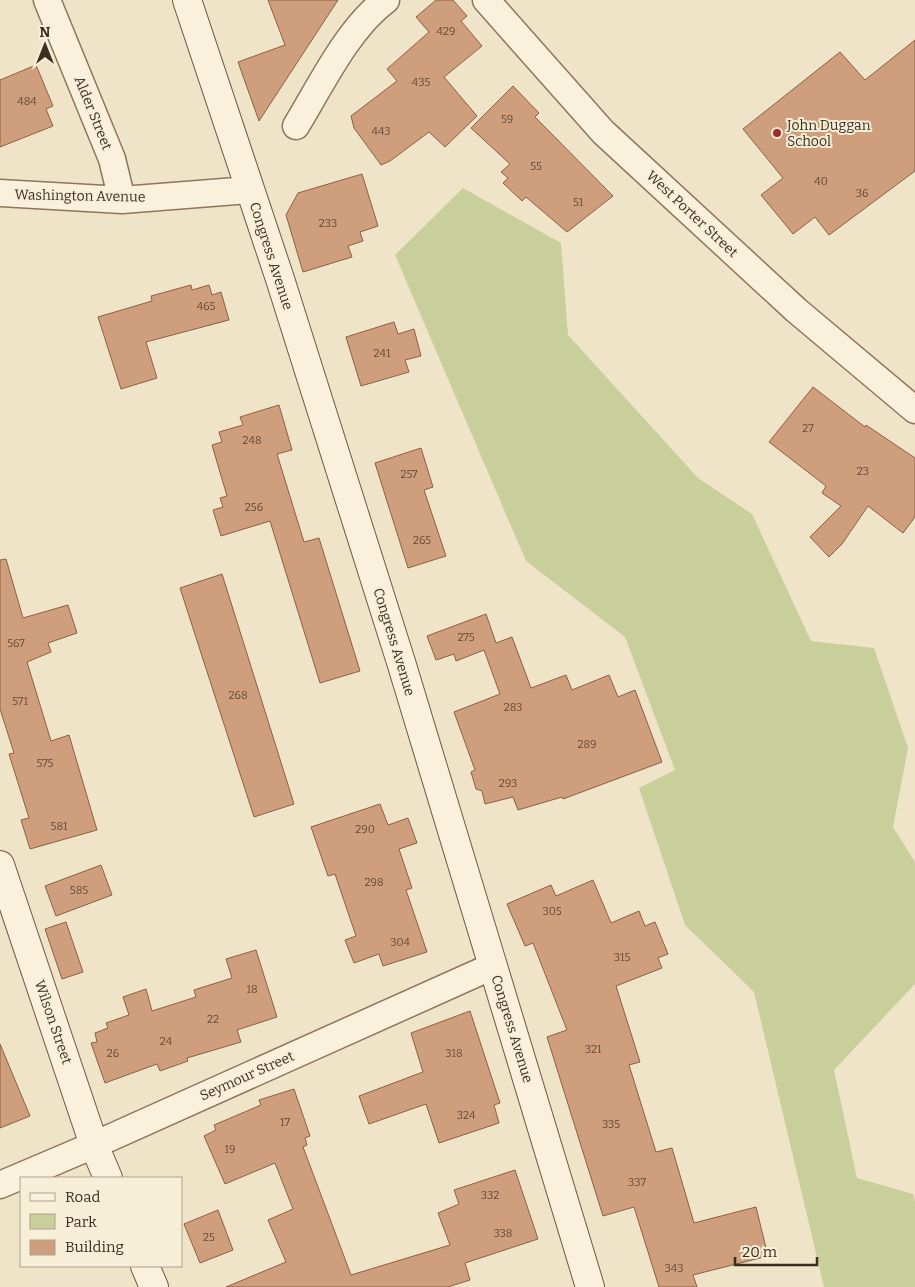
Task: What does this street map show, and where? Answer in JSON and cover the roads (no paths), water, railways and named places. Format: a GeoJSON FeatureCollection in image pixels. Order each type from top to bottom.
{"type":"FeatureCollection","features":[{"type":"Feature","properties":{"kind":"street","name":"Alder Street"},"geometry":{"type":"LineString","coordinates":[[47,0],[112,159],[122,200]]}},
{"type":"Feature","properties":{"kind":"street","name":"Congress Avenue"},"geometry":{"type":"LineString","coordinates":[[187,0],[280,279],[401,662],[590,1287]]}},
{"type":"Feature","properties":{"kind":"street"},"geometry":{"type":"LineString","coordinates":[[296,126],[348,41],[361,23],[374,9],[386,0]]}},
{"type":"Feature","properties":{"kind":"street","name":"West Porter Street"},"geometry":{"type":"LineString","coordinates":[[486,0],[603,132],[796,310],[915,410]]}},
{"type":"Feature","properties":{"kind":"street","name":"Washington Avenue"},"geometry":{"type":"LineString","coordinates":[[0,193],[122,200],[250,190]]}},
{"type":"Feature","properties":{"kind":"street","name":"Wilson Street"},"geometry":{"type":"LineString","coordinates":[[0,865],[94,1145],[108,1177]]}},
{"type":"Feature","properties":{"kind":"street","name":"Seymour Street"},"geometry":{"type":"LineString","coordinates":[[0,1185],[94,1145],[493,966]]}},
{"type":"Feature","properties":{"kind":"street"},"geometry":{"type":"LineString","coordinates":[[145,1267],[154,1287]]}},
{"type":"Feature","properties":{"kind":"place","name":"John Duggan School"},"geometry":{"type":"Point","coordinates":[777,133]}}]}
